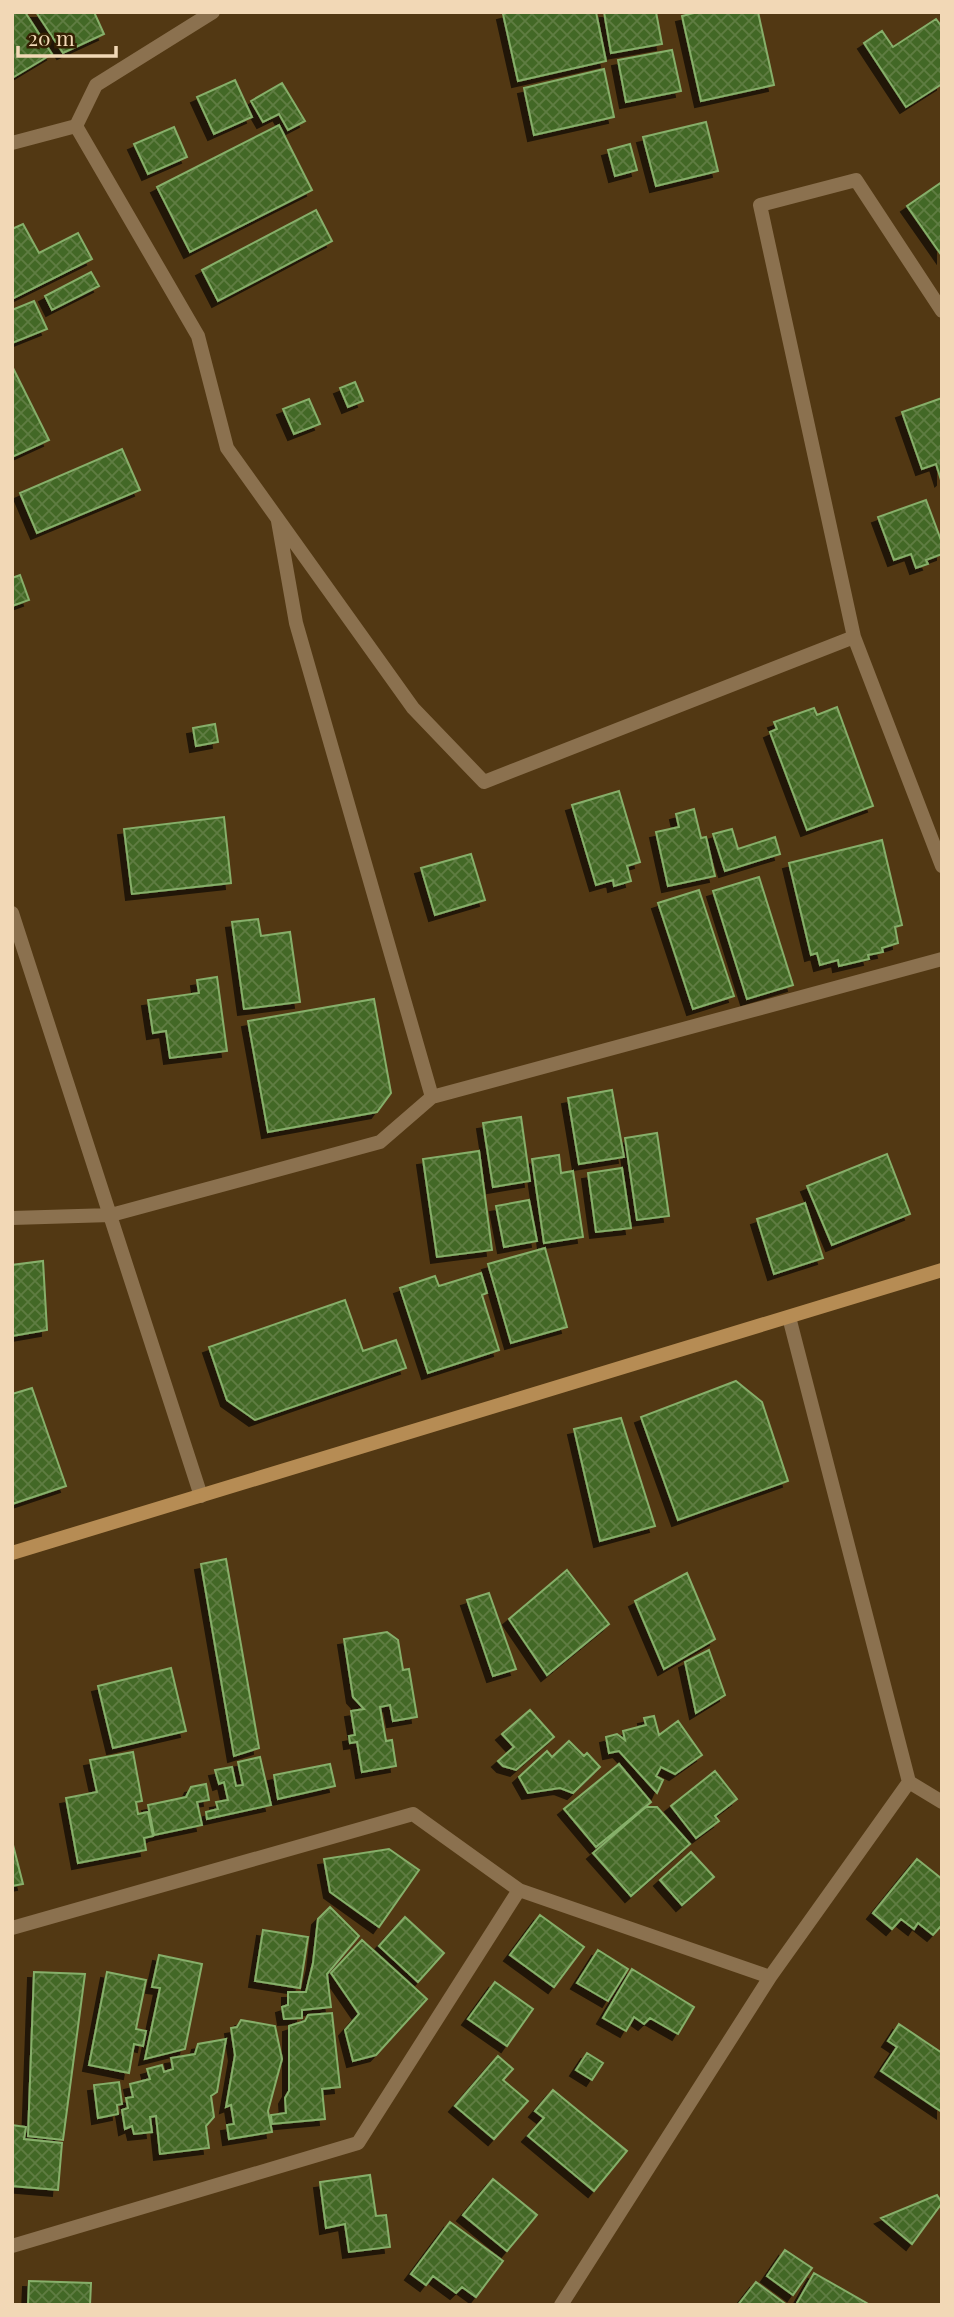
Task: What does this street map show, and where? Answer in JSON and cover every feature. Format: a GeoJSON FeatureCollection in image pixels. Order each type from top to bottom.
{"type":"FeatureCollection","features":[{"type":"Feature","properties":{"kind":"street"},"geometry":{"type":"LineString","coordinates":[[12,143],[76,126],[96,85],[213,12]]}},
{"type":"Feature","properties":{"kind":"street"},"geometry":{"type":"LineString","coordinates":[[76,126],[198,336],[226,448],[413,708],[484,782],[853,637]]}},
{"type":"Feature","properties":{"kind":"street"},"geometry":{"type":"LineString","coordinates":[[942,311],[856,180],[760,205],[853,637],[942,866]]}},
{"type":"Feature","properties":{"kind":"street"},"geometry":{"type":"LineString","coordinates":[[277,516],[296,623],[432,1097]]}},
{"type":"Feature","properties":{"kind":"street"},"geometry":{"type":"LineString","coordinates":[[12,913],[201,1496]]}},
{"type":"Feature","properties":{"kind":"street"},"geometry":{"type":"LineString","coordinates":[[12,1218],[111,1215],[380,1142],[432,1097],[942,960]]}},
{"type":"Feature","properties":{"kind":"street"},"geometry":{"type":"LineString","coordinates":[[12,1553],[942,1270]]}},
{"type":"Feature","properties":{"kind":"street"},"geometry":{"type":"LineString","coordinates":[[789,1317],[909,1782],[942,1802]]}},
{"type":"Feature","properties":{"kind":"street"},"geometry":{"type":"LineString","coordinates":[[561,2305],[770,1977],[909,1782]]}},
{"type":"Feature","properties":{"kind":"street"},"geometry":{"type":"LineString","coordinates":[[12,1928],[413,1814],[519,1890],[770,1977]]}},
{"type":"Feature","properties":{"kind":"street"},"geometry":{"type":"LineString","coordinates":[[12,2246],[358,2143],[519,1890]]}},
{"type":"Feature","properties":{"kind":"building"},"geometry":{"type":"Polygon","coordinates":[[[12,12],[25,12],[52,54],[12,78],[12,12]]]}},
{"type":"Feature","properties":{"kind":"building"},"geometry":{"type":"Polygon","coordinates":[[[36,12],[94,12],[104,34],[63,53],[36,12]]]}},
{"type":"Feature","properties":{"kind":"building"},"geometry":{"type":"Polygon","coordinates":[[[596,12],[606,61],[518,81],[503,14],[596,12]]]}},
{"type":"Feature","properties":{"kind":"building"},"geometry":{"type":"Polygon","coordinates":[[[604,12],[656,12],[662,44],[611,53],[604,12]]]}},
{"type":"Feature","properties":{"kind":"building"},"geometry":{"type":"Polygon","coordinates":[[[698,12],[758,12],[774,85],[701,101],[682,16],[698,12]]]}},
{"type":"Feature","properties":{"kind":"building"},"geometry":{"type":"Polygon","coordinates":[[[936,19],[942,27],[942,84],[906,107],[864,43],[882,31],[893,47],[936,19]]]}},
{"type":"Feature","properties":{"kind":"building"},"geometry":{"type":"Polygon","coordinates":[[[672,50],[681,91],[626,102],[618,60],[672,50]]]}},
{"type":"Feature","properties":{"kind":"building"},"geometry":{"type":"Polygon","coordinates":[[[604,69],[614,117],[534,135],[524,88],[604,69]]]}},
{"type":"Feature","properties":{"kind":"building"},"geometry":{"type":"Polygon","coordinates":[[[235,80],[252,117],[214,134],[197,97],[235,80]]]}},
{"type":"Feature","properties":{"kind":"building"},"geometry":{"type":"Polygon","coordinates":[[[282,83],[305,121],[288,130],[279,114],[263,122],[251,101],[282,83]]]}},
{"type":"Feature","properties":{"kind":"building"},"geometry":{"type":"Polygon","coordinates":[[[706,122],[718,171],[656,186],[643,137],[706,122]]]}},
{"type":"Feature","properties":{"kind":"building"},"geometry":{"type":"Polygon","coordinates":[[[279,125],[312,190],[190,252],[157,187],[279,125]]]}},
{"type":"Feature","properties":{"kind":"building"},"geometry":{"type":"Polygon","coordinates":[[[174,127],[187,157],[148,174],[134,144],[174,127]]]}},
{"type":"Feature","properties":{"kind":"building"},"geometry":{"type":"Polygon","coordinates":[[[630,144],[637,170],[615,176],[608,150],[630,144]]]}},
{"type":"Feature","properties":{"kind":"building"},"geometry":{"type":"Polygon","coordinates":[[[942,182],[942,256],[907,206],[942,182]]]}},
{"type":"Feature","properties":{"kind":"building"},"geometry":{"type":"Polygon","coordinates":[[[316,210],[332,241],[218,301],[202,270],[316,210]]]}},
{"type":"Feature","properties":{"kind":"building"},"geometry":{"type":"Polygon","coordinates":[[[23,224],[39,253],[78,233],[92,259],[12,299],[12,229],[23,224]]]}},
{"type":"Feature","properties":{"kind":"building"},"geometry":{"type":"Polygon","coordinates":[[[91,272],[99,286],[52,310],[45,296],[91,272]]]}},
{"type":"Feature","properties":{"kind":"building"},"geometry":{"type":"Polygon","coordinates":[[[34,301],[47,329],[12,343],[12,310],[34,301]]]}},
{"type":"Feature","properties":{"kind":"building"},"geometry":{"type":"Polygon","coordinates":[[[12,366],[49,440],[12,457],[12,366]]]}},
{"type":"Feature","properties":{"kind":"building"},"geometry":{"type":"Polygon","coordinates":[[[355,382],[363,401],[348,407],[340,388],[355,382]]]}},
{"type":"Feature","properties":{"kind":"building"},"geometry":{"type":"Polygon","coordinates":[[[942,398],[941,480],[936,464],[922,469],[902,412],[942,398]]]}},
{"type":"Feature","properties":{"kind":"building"},"geometry":{"type":"Polygon","coordinates":[[[309,399],[320,424],[294,434],[283,409],[309,399]]]}},
{"type":"Feature","properties":{"kind":"building"},"geometry":{"type":"Polygon","coordinates":[[[122,449],[140,490],[37,533],[20,493],[122,449]]]}},
{"type":"Feature","properties":{"kind":"building"},"geometry":{"type":"Polygon","coordinates":[[[926,500],[942,543],[942,554],[926,560],[928,564],[916,568],[911,554],[894,560],[878,517],[926,500]]]}},
{"type":"Feature","properties":{"kind":"building"},"geometry":{"type":"Polygon","coordinates":[[[20,575],[29,600],[12,606],[12,578],[20,575]]]}},
{"type":"Feature","properties":{"kind":"building"},"geometry":{"type":"Polygon","coordinates":[[[837,707],[873,806],[807,830],[770,732],[777,729],[774,722],[814,708],[817,715],[837,707]]]}},
{"type":"Feature","properties":{"kind":"building"},"geometry":{"type":"Polygon","coordinates":[[[215,724],[218,742],[196,746],[193,728],[215,724]]]}},
{"type":"Feature","properties":{"kind":"building"},"geometry":{"type":"Polygon","coordinates":[[[619,791],[640,862],[627,866],[631,881],[614,886],[613,880],[596,885],[572,805],[619,791]]]}},
{"type":"Feature","properties":{"kind":"building"},"geometry":{"type":"Polygon","coordinates":[[[694,809],[701,838],[706,837],[715,876],[668,886],[656,832],[679,827],[676,814],[694,809]]]}},
{"type":"Feature","properties":{"kind":"building"},"geometry":{"type":"Polygon","coordinates":[[[224,817],[231,883],[132,894],[124,829],[224,817]]]}},
{"type":"Feature","properties":{"kind":"building"},"geometry":{"type":"Polygon","coordinates":[[[732,829],[738,849],[775,837],[780,854],[725,871],[713,834],[732,829]]]}},
{"type":"Feature","properties":{"kind":"building"},"geometry":{"type":"Polygon","coordinates":[[[882,840],[902,925],[895,927],[898,943],[882,948],[883,952],[868,955],[869,959],[839,966],[838,960],[820,965],[817,953],[811,955],[789,863],[882,840]]]}},
{"type":"Feature","properties":{"kind":"building"},"geometry":{"type":"Polygon","coordinates":[[[471,854],[485,900],[435,915],[421,868],[471,854]]]}},
{"type":"Feature","properties":{"kind":"building"},"geometry":{"type":"Polygon","coordinates":[[[759,877],[793,985],[747,999],[713,891],[759,877]]]}},
{"type":"Feature","properties":{"kind":"building"},"geometry":{"type":"Polygon","coordinates":[[[699,890],[734,996],[693,1009],[658,903],[699,890]]]}},
{"type":"Feature","properties":{"kind":"building"},"geometry":{"type":"Polygon","coordinates":[[[258,919],[261,936],[290,932],[300,1002],[244,1009],[232,922],[258,919]]]}},
{"type":"Feature","properties":{"kind":"building"},"geometry":{"type":"Polygon","coordinates":[[[217,977],[227,1051],[170,1058],[166,1031],[153,1033],[148,1000],[199,993],[197,980],[217,977]]]}},
{"type":"Feature","properties":{"kind":"building"},"geometry":{"type":"Polygon","coordinates":[[[374,999],[391,1093],[377,1112],[268,1132],[248,1021],[374,999]]]}},
{"type":"Feature","properties":{"kind":"building"},"geometry":{"type":"Polygon","coordinates":[[[612,1090],[624,1157],[579,1164],[568,1098],[612,1090]]]}},
{"type":"Feature","properties":{"kind":"building"},"geometry":{"type":"Polygon","coordinates":[[[521,1117],[530,1181],[493,1187],[483,1123],[521,1117]]]}},
{"type":"Feature","properties":{"kind":"building"},"geometry":{"type":"Polygon","coordinates":[[[657,1133],[669,1216],[637,1220],[625,1138],[657,1133]]]}},
{"type":"Feature","properties":{"kind":"building"},"geometry":{"type":"Polygon","coordinates":[[[479,1151],[492,1250],[437,1257],[423,1159],[479,1151]]]}},
{"type":"Feature","properties":{"kind":"building"},"geometry":{"type":"Polygon","coordinates":[[[887,1154],[910,1214],[832,1245],[807,1186],[887,1154]]]}},
{"type":"Feature","properties":{"kind":"building"},"geometry":{"type":"Polygon","coordinates":[[[559,1155],[561,1173],[573,1171],[583,1237],[544,1243],[532,1159],[559,1155]]]}},
{"type":"Feature","properties":{"kind":"building"},"geometry":{"type":"Polygon","coordinates":[[[622,1168],[631,1228],[596,1232],[588,1173],[622,1168]]]}},
{"type":"Feature","properties":{"kind":"building"},"geometry":{"type":"Polygon","coordinates":[[[529,1200],[537,1241],[504,1247],[496,1206],[529,1200]]]}},
{"type":"Feature","properties":{"kind":"building"},"geometry":{"type":"Polygon","coordinates":[[[805,1203],[823,1258],[774,1274],[757,1219],[805,1203]]]}},
{"type":"Feature","properties":{"kind":"building"},"geometry":{"type":"Polygon","coordinates":[[[545,1248],[567,1327],[511,1343],[488,1264],[545,1248]]]}},
{"type":"Feature","properties":{"kind":"building"},"geometry":{"type":"Polygon","coordinates":[[[43,1261],[47,1330],[12,1336],[12,1265],[43,1261]]]}},
{"type":"Feature","properties":{"kind":"building"},"geometry":{"type":"Polygon","coordinates":[[[481,1273],[487,1293],[482,1295],[499,1350],[428,1373],[400,1288],[435,1276],[439,1286],[481,1273]]]}},
{"type":"Feature","properties":{"kind":"building"},"geometry":{"type":"Polygon","coordinates":[[[345,1300],[363,1351],[396,1340],[406,1368],[255,1420],[227,1400],[209,1347],[345,1300]]]}},
{"type":"Feature","properties":{"kind":"building"},"geometry":{"type":"Polygon","coordinates":[[[736,1381],[762,1402],[788,1481],[678,1520],[641,1417],[736,1381]]]}},
{"type":"Feature","properties":{"kind":"building"},"geometry":{"type":"Polygon","coordinates":[[[32,1388],[66,1486],[12,1504],[12,1394],[32,1388]]]}},
{"type":"Feature","properties":{"kind":"building"},"geometry":{"type":"Polygon","coordinates":[[[621,1418],[655,1526],[600,1541],[574,1429],[621,1418]]]}},
{"type":"Feature","properties":{"kind":"building"},"geometry":{"type":"Polygon","coordinates":[[[226,1559],[259,1748],[234,1756],[201,1564],[226,1559]]]}},
{"type":"Feature","properties":{"kind":"building"},"geometry":{"type":"Polygon","coordinates":[[[567,1570],[609,1624],[547,1675],[509,1619],[567,1570]]]}},
{"type":"Feature","properties":{"kind":"building"},"geometry":{"type":"Polygon","coordinates":[[[687,1573],[715,1639],[664,1669],[635,1601],[687,1573]]]}},
{"type":"Feature","properties":{"kind":"building"},"geometry":{"type":"Polygon","coordinates":[[[489,1593],[516,1669],[493,1676],[467,1600],[489,1593]]]}},
{"type":"Feature","properties":{"kind":"building"},"geometry":{"type":"Polygon","coordinates":[[[387,1632],[398,1640],[403,1670],[409,1669],[417,1717],[393,1721],[390,1705],[380,1707],[386,1741],[392,1740],[396,1766],[362,1772],[357,1742],[350,1743],[349,1736],[355,1735],[351,1711],[364,1709],[353,1697],[344,1639],[387,1632]]]}},
{"type":"Feature","properties":{"kind":"building"},"geometry":{"type":"Polygon","coordinates":[[[709,1650],[725,1695],[696,1713],[685,1662],[709,1650]]]}},
{"type":"Feature","properties":{"kind":"building"},"geometry":{"type":"Polygon","coordinates":[[[171,1668],[186,1731],[113,1748],[98,1686],[171,1668]]]}},
{"type":"Feature","properties":{"kind":"building"},"geometry":{"type":"Polygon","coordinates":[[[530,1710],[554,1737],[516,1770],[503,1766],[498,1761],[514,1747],[502,1734],[530,1710]]]}},
{"type":"Feature","properties":{"kind":"building"},"geometry":{"type":"Polygon","coordinates":[[[654,1716],[659,1735],[678,1721],[702,1755],[675,1774],[661,1767],[656,1776],[663,1780],[657,1793],[619,1751],[609,1753],[606,1737],[617,1734],[625,1740],[623,1731],[646,1725],[644,1718],[654,1716]]]}},
{"type":"Feature","properties":{"kind":"building"},"geometry":{"type":"Polygon","coordinates":[[[569,1741],[584,1756],[587,1753],[600,1767],[573,1793],[560,1788],[528,1793],[519,1777],[547,1751],[552,1757],[569,1741]]]}},
{"type":"Feature","properties":{"kind":"building"},"geometry":{"type":"Polygon","coordinates":[[[133,1752],[142,1801],[136,1802],[138,1814],[148,1812],[153,1836],[144,1838],[146,1850],[78,1863],[66,1798],[97,1792],[90,1760],[133,1752]]]}},
{"type":"Feature","properties":{"kind":"building"},"geometry":{"type":"Polygon","coordinates":[[[260,1757],[271,1805],[207,1819],[206,1812],[218,1809],[216,1802],[228,1800],[224,1782],[219,1784],[215,1770],[232,1767],[236,1786],[243,1785],[238,1762],[260,1757]]]}},
{"type":"Feature","properties":{"kind":"building"},"geometry":{"type":"Polygon","coordinates":[[[330,1764],[335,1786],[278,1799],[274,1775],[330,1764]]]}},
{"type":"Feature","properties":{"kind":"building"},"geometry":{"type":"Polygon","coordinates":[[[619,1764],[651,1802],[596,1847],[564,1809],[619,1764]]]}},
{"type":"Feature","properties":{"kind":"building"},"geometry":{"type":"Polygon","coordinates":[[[715,1771],[737,1799],[715,1816],[719,1821],[696,1838],[671,1806],[715,1771]]]}},
{"type":"Feature","properties":{"kind":"building"},"geometry":{"type":"Polygon","coordinates":[[[206,1784],[209,1800],[197,1802],[202,1825],[154,1835],[148,1805],[186,1797],[191,1787],[206,1784]]]}},
{"type":"Feature","properties":{"kind":"building"},"geometry":{"type":"Polygon","coordinates":[[[646,1807],[657,1807],[690,1844],[631,1896],[593,1853],[646,1807]]]}},
{"type":"Feature","properties":{"kind":"building"},"geometry":{"type":"Polygon","coordinates":[[[12,1841],[23,1884],[12,1886],[12,1841]]]}},
{"type":"Feature","properties":{"kind":"building"},"geometry":{"type":"Polygon","coordinates":[[[389,1849],[419,1870],[379,1927],[330,1892],[324,1859],[389,1849]]]}},
{"type":"Feature","properties":{"kind":"building"},"geometry":{"type":"Polygon","coordinates":[[[691,1852],[714,1877],[682,1905],[660,1880],[691,1852]]]}},
{"type":"Feature","properties":{"kind":"building"},"geometry":{"type":"Polygon","coordinates":[[[917,1859],[942,1879],[942,1925],[933,1935],[918,1923],[914,1929],[901,1919],[892,1929],[873,1913],[917,1859]]]}},
{"type":"Feature","properties":{"kind":"building"},"geometry":{"type":"Polygon","coordinates":[[[330,1907],[359,1936],[327,1974],[331,2007],[302,2010],[302,2018],[284,2019],[282,2007],[288,2005],[288,1992],[306,1992],[313,1963],[318,1919],[330,1907]]]}},
{"type":"Feature","properties":{"kind":"building"},"geometry":{"type":"Polygon","coordinates":[[[540,1915],[584,1947],[554,1987],[510,1955],[540,1915]]]}},
{"type":"Feature","properties":{"kind":"building"},"geometry":{"type":"Polygon","coordinates":[[[405,1917],[444,1953],[418,1982],[379,1946],[405,1917]]]}},
{"type":"Feature","properties":{"kind":"building"},"geometry":{"type":"Polygon","coordinates":[[[263,1930],[308,1937],[300,1988],[255,1981],[263,1930]]]}},
{"type":"Feature","properties":{"kind":"building"},"geometry":{"type":"Polygon","coordinates":[[[362,1940],[427,1999],[376,2055],[353,2061],[345,2030],[359,2014],[331,1973],[362,1940]]]}},
{"type":"Feature","properties":{"kind":"building"},"geometry":{"type":"Polygon","coordinates":[[[598,1950],[628,1969],[608,2001],[577,1983],[598,1950]]]}},
{"type":"Feature","properties":{"kind":"building"},"geometry":{"type":"Polygon","coordinates":[[[159,1955],[202,1964],[185,2049],[145,2059],[160,1988],[152,1987],[159,1955]]]}},
{"type":"Feature","properties":{"kind":"building"},"geometry":{"type":"Polygon","coordinates":[[[632,1969],[694,2007],[678,2034],[650,2018],[644,2024],[634,2017],[626,2031],[603,2018],[632,1969]]]}},
{"type":"Feature","properties":{"kind":"building"},"geometry":{"type":"Polygon","coordinates":[[[34,1972],[85,1974],[63,2140],[28,2136],[34,1972]]]}},
{"type":"Feature","properties":{"kind":"building"},"geometry":{"type":"Polygon","coordinates":[[[107,1972],[146,1980],[136,2029],[146,2031],[143,2046],[134,2044],[129,2073],[89,2065],[107,1972]]]}},
{"type":"Feature","properties":{"kind":"building"},"geometry":{"type":"Polygon","coordinates":[[[495,1982],[533,2009],[507,2046],[468,2019],[495,1982]]]}},
{"type":"Feature","properties":{"kind":"building"},"geometry":{"type":"Polygon","coordinates":[[[332,2013],[340,2087],[322,2089],[325,2119],[272,2124],[271,2115],[286,2113],[285,2098],[289,2091],[289,2026],[305,2021],[308,2015],[332,2013]]]}},
{"type":"Feature","properties":{"kind":"building"},"geometry":{"type":"Polygon","coordinates":[[[241,2020],[275,2026],[282,2059],[268,2111],[272,2132],[229,2139],[227,2125],[234,2124],[231,2105],[226,2107],[235,2055],[231,2028],[237,2027],[241,2020]]]}},
{"type":"Feature","properties":{"kind":"building"},"geometry":{"type":"Polygon","coordinates":[[[899,2024],[942,2053],[942,2112],[881,2071],[897,2047],[888,2041],[899,2024]]]}},
{"type":"Feature","properties":{"kind":"building"},"geometry":{"type":"Polygon","coordinates":[[[226,2039],[217,2092],[211,2096],[214,2117],[206,2126],[209,2148],[160,2154],[156,2116],[150,2117],[152,2132],[134,2134],[132,2126],[125,2129],[122,2110],[128,2108],[126,2098],[133,2097],[130,2084],[150,2079],[147,2069],[162,2065],[164,2072],[173,2069],[171,2058],[195,2054],[198,2044],[226,2039]]]}},
{"type":"Feature","properties":{"kind":"building"},"geometry":{"type":"Polygon","coordinates":[[[587,2053],[603,2063],[592,2080],[576,2070],[587,2053]]]}},
{"type":"Feature","properties":{"kind":"building"},"geometry":{"type":"Polygon","coordinates":[[[498,2056],[513,2069],[503,2080],[528,2101],[494,2139],[455,2106],[498,2056]]]}},
{"type":"Feature","properties":{"kind":"building"},"geometry":{"type":"Polygon","coordinates":[[[119,2082],[122,2104],[117,2105],[118,2114],[98,2118],[94,2085],[119,2082]]]}},
{"type":"Feature","properties":{"kind":"building"},"geometry":{"type":"Polygon","coordinates":[[[553,2090],[627,2151],[594,2191],[528,2136],[544,2118],[535,2111],[553,2090]]]}},
{"type":"Feature","properties":{"kind":"building"},"geometry":{"type":"Polygon","coordinates":[[[12,2125],[26,2127],[24,2139],[62,2143],[58,2190],[12,2186],[12,2125]]]}},
{"type":"Feature","properties":{"kind":"building"},"geometry":{"type":"Polygon","coordinates":[[[370,2175],[376,2216],[386,2215],[390,2247],[349,2252],[345,2224],[326,2228],[320,2182],[370,2175]]]}},
{"type":"Feature","properties":{"kind":"building"},"geometry":{"type":"Polygon","coordinates":[[[493,2179],[537,2215],[507,2251],[463,2215],[493,2179]]]}},
{"type":"Feature","properties":{"kind":"building"},"geometry":{"type":"Polygon","coordinates":[[[937,2195],[942,2203],[912,2244],[881,2218],[937,2195]]]}},
{"type":"Feature","properties":{"kind":"building"},"geometry":{"type":"Polygon","coordinates":[[[450,2222],[503,2261],[476,2297],[462,2287],[456,2293],[433,2276],[426,2285],[411,2274],[450,2222]]]}},
{"type":"Feature","properties":{"kind":"building"},"geometry":{"type":"Polygon","coordinates":[[[785,2250],[812,2268],[793,2295],[767,2276],[785,2250]]]}},
{"type":"Feature","properties":{"kind":"building"},"geometry":{"type":"Polygon","coordinates":[[[814,2273],[870,2305],[800,2305],[797,2303],[814,2273]]]}},
{"type":"Feature","properties":{"kind":"building"},"geometry":{"type":"Polygon","coordinates":[[[29,2281],[91,2283],[90,2305],[28,2305],[29,2281]]]}},
{"type":"Feature","properties":{"kind":"building"},"geometry":{"type":"Polygon","coordinates":[[[756,2282],[787,2305],[738,2305],[756,2282]]]}}]}
